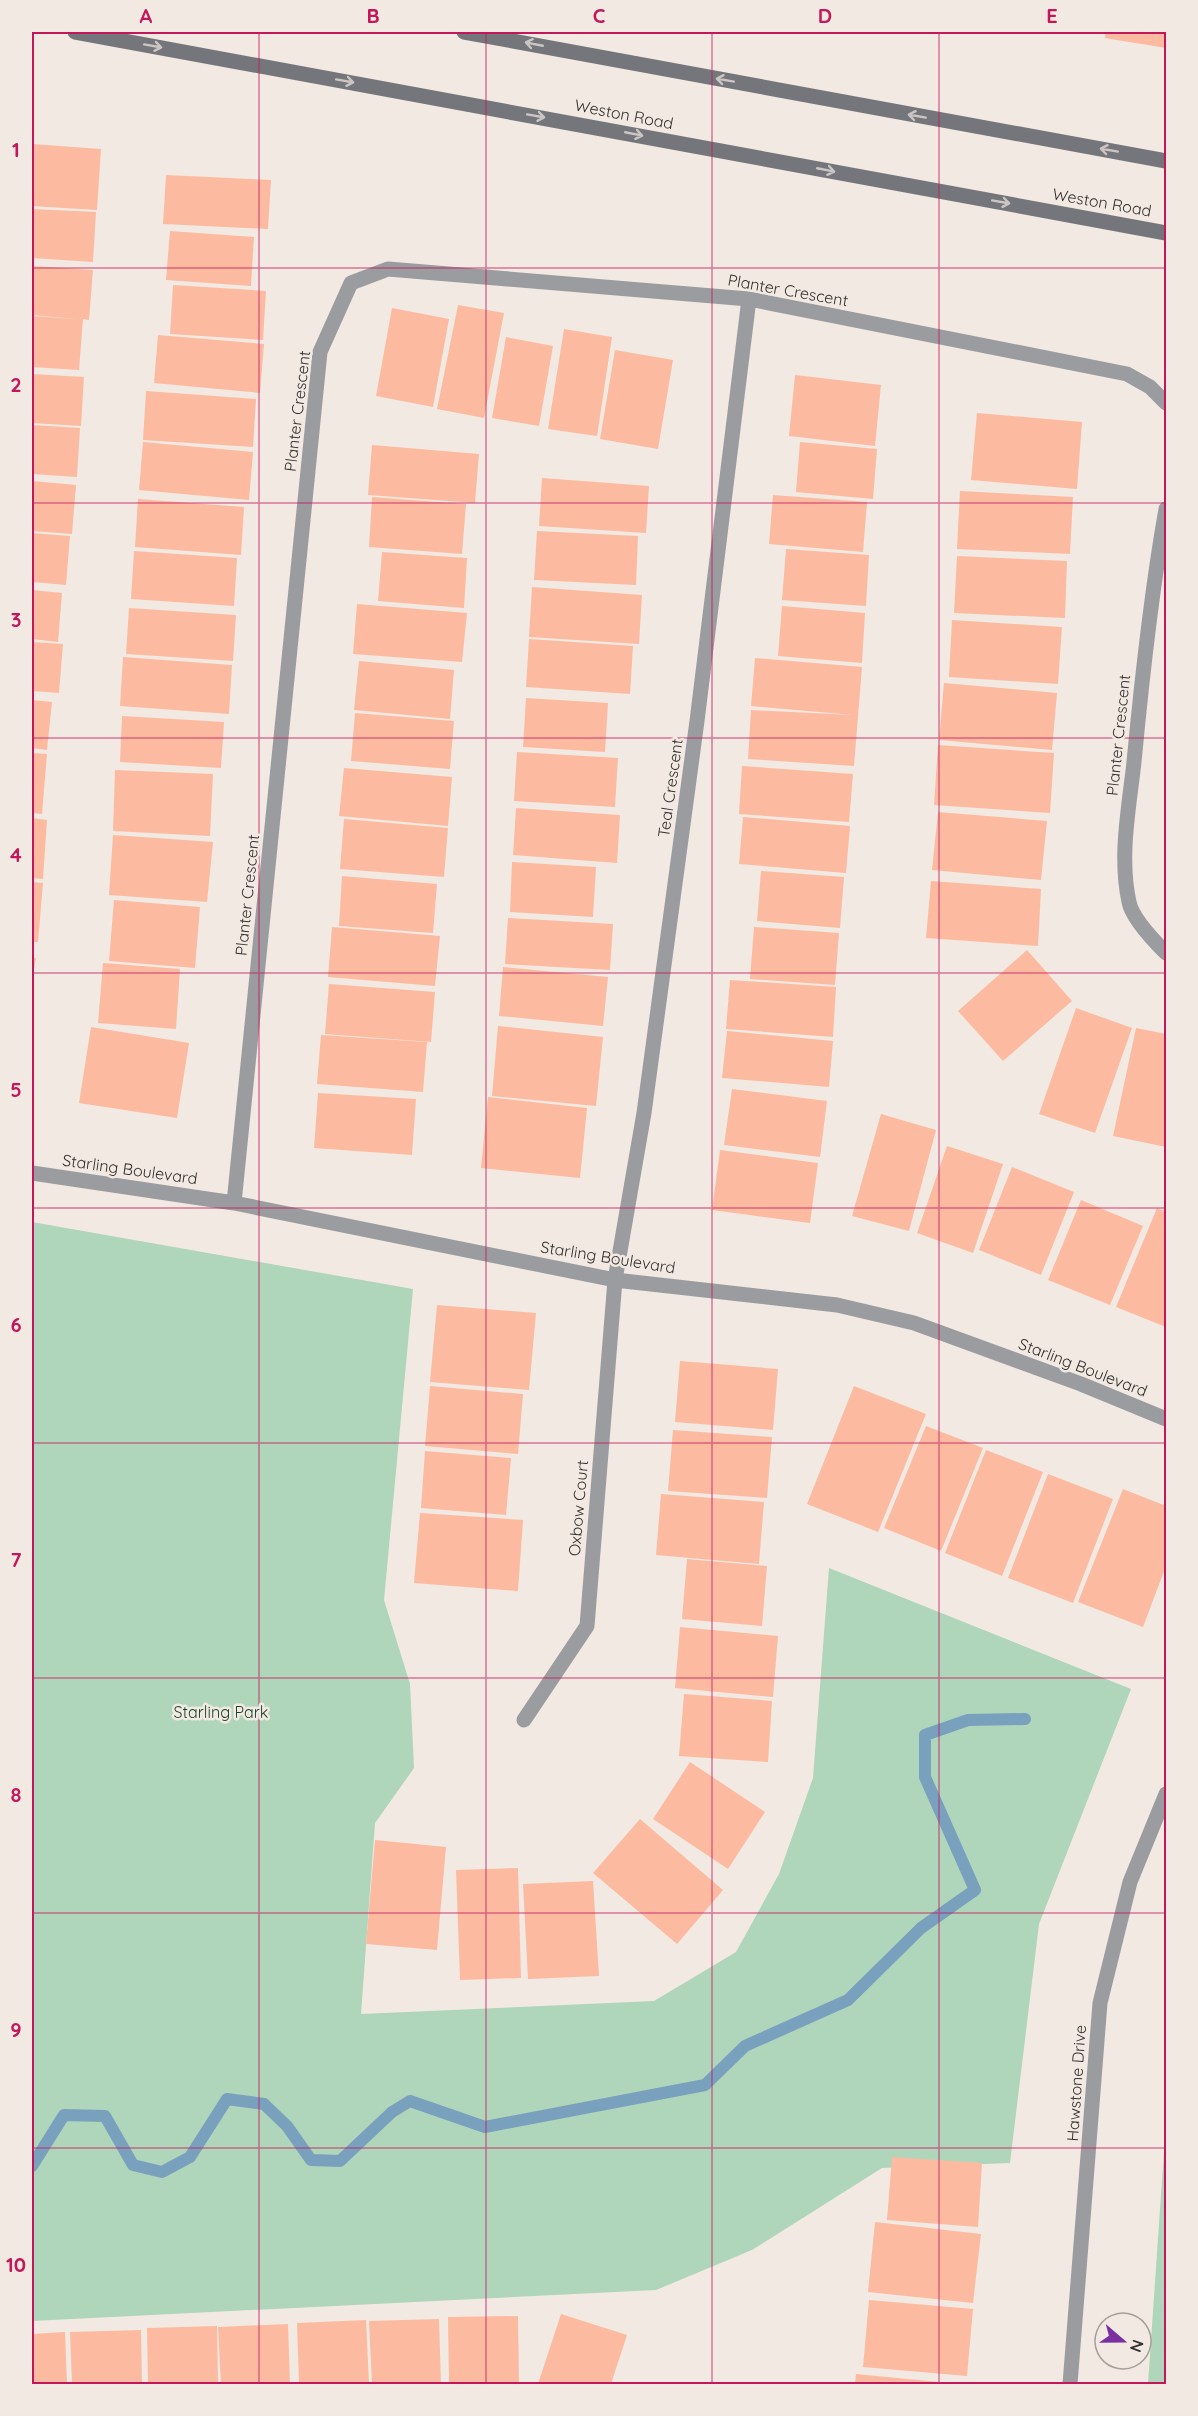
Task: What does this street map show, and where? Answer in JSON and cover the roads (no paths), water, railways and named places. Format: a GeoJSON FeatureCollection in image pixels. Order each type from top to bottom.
{"type":"FeatureCollection","features":[{"type":"Feature","properties":{"kind":"main road","name":"Weston Road"},"geometry":{"type":"LineString","coordinates":[[75,32],[1167,232]]}},
{"type":"Feature","properties":{"kind":"main road"},"geometry":{"type":"LineString","coordinates":[[464,32],[1167,161]]}},
{"type":"Feature","properties":{"kind":"street","name":"Planter Crescent"},"geometry":{"type":"LineString","coordinates":[[234,1203],[320,352],[351,284],[387,269],[748,299],[1127,374],[1150,387],[1167,403]]}},
{"type":"Feature","properties":{"kind":"street","name":"Teal Crescent"},"geometry":{"type":"LineString","coordinates":[[615,1280],[647,1089],[697,721],[748,299]]}},
{"type":"Feature","properties":{"kind":"street","name":"Planter Crescent"},"geometry":{"type":"LineString","coordinates":[[1167,509],[1156,561],[1124,863],[1129,906],[1152,939],[1167,953]]}},
{"type":"Feature","properties":{"kind":"street","name":"Starling Boulevard"},"geometry":{"type":"LineString","coordinates":[[32,1173],[234,1203],[615,1280],[837,1305],[914,1323],[1081,1383],[1167,1419]]}},
{"type":"Feature","properties":{"kind":"street","name":"Oxbow Court"},"geometry":{"type":"LineString","coordinates":[[524,1720],[587,1626],[615,1280]]}},
{"type":"Feature","properties":{"kind":"street","name":"Hawstone Drive"},"geometry":{"type":"LineString","coordinates":[[1070,2385],[1100,2003],[1130,1882],[1167,1794]]}},
{"type":"Feature","properties":{"kind":"waterway"},"geometry":{"type":"LineString","coordinates":[[32,2166],[64,2115],[105,2116],[133,2165],[162,2172],[190,2157],[227,2099],[264,2104],[287,2126],[311,2160],[340,2161],[392,2112],[410,2101],[485,2127],[705,2085],[745,2046],[848,2000],[921,1928],[975,1890],[925,1777],[925,1735],[968,1720],[1025,1719]]}},
{"type":"Feature","properties":{"kind":"park label","name":"Starling Park"},"geometry":{"type":"Point","coordinates":[221,1712]}}]}
